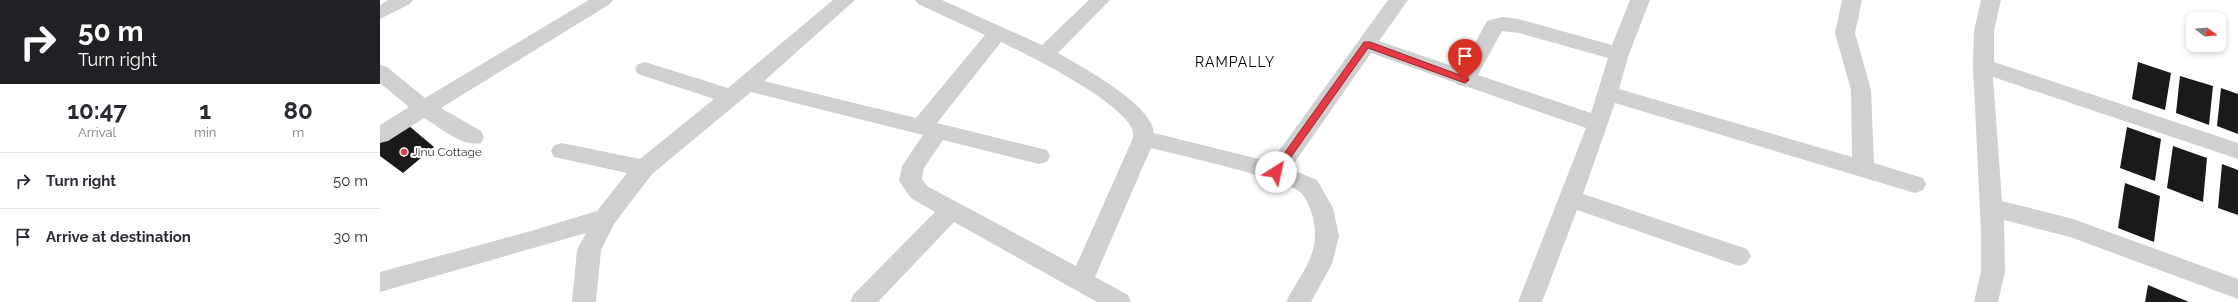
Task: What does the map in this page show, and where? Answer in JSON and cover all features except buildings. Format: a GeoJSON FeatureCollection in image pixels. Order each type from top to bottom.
{"type":"FeatureCollection","features":[{"type":"Feature","properties":{"kind":"street"},"geometry":{"type":"LineString","coordinates":[[380,13],[404,0]]}},
{"type":"Feature","properties":{"kind":"street"},"geometry":{"type":"LineString","coordinates":[[380,135],[603,0]]}},
{"type":"Feature","properties":{"kind":"street"},"geometry":{"type":"LineString","coordinates":[[584,302],[589,250],[605,218],[644,168],[747,84],[845,0]]}},
{"type":"Feature","properties":{"kind":"street"},"geometry":{"type":"LineString","coordinates":[[925,0],[1045,54],[1090,80],[1123,105],[1143,127],[1144,138],[1082,280]]}},
{"type":"Feature","properties":{"kind":"street"},"geometry":{"type":"LineString","coordinates":[[1045,54],[1100,0]]}},
{"type":"Feature","properties":{"kind":"street"},"geometry":{"type":"LineString","coordinates":[[1276,172],[1398,0]]}},
{"type":"Feature","properties":{"kind":"street"},"geometry":{"type":"LineString","coordinates":[[1530,302],[1598,124],[1619,54],[1640,0]]}},
{"type":"Feature","properties":{"kind":"street"},"geometry":{"type":"LineString","coordinates":[[1852,0],[1845,33],[1862,90],[1863,169]]}},
{"type":"Feature","properties":{"kind":"street"},"geometry":{"type":"LineString","coordinates":[[1986,302],[1993,272],[1992,208],[1983,66],[1984,31],[1991,0]]}},
{"type":"Feature","properties":{"kind":"street"},"geometry":{"type":"LineString","coordinates":[[1465,80],[1494,26],[1502,24],[1519,26],[1619,54]]}},
{"type":"Feature","properties":{"kind":"street"},"geometry":{"type":"LineString","coordinates":[[998,32],[929,129],[913,166],[910,181],[919,192],[1082,280],[1119,302]]}},
{"type":"Feature","properties":{"kind":"street"},"geometry":{"type":"LineString","coordinates":[[1367,44],[1465,80],[1598,124]]}},
{"type":"Feature","properties":{"kind":"street"},"geometry":{"type":"LineString","coordinates":[[1983,66],[2238,151]]}},
{"type":"Feature","properties":{"kind":"street"},"geometry":{"type":"LineString","coordinates":[[645,69],[730,97]]}},
{"type":"Feature","properties":{"kind":"street"},"geometry":{"type":"LineString","coordinates":[[380,72],[424,108],[473,137]]}},
{"type":"Feature","properties":{"kind":"street"},"geometry":{"type":"LineString","coordinates":[[747,84],[1039,156]]}},
{"type":"Feature","properties":{"kind":"street"},"geometry":{"type":"LineString","coordinates":[[1607,93],[1915,184]]}},
{"type":"Feature","properties":{"kind":"street"},"geometry":{"type":"LineString","coordinates":[[1144,138],[1276,172],[1309,186],[1321,208],[1327,236],[1320,264],[1298,302]]}},
{"type":"Feature","properties":{"kind":"street"},"geometry":{"type":"LineString","coordinates":[[562,151],[644,168]]}},
{"type":"Feature","properties":{"kind":"street"},"geometry":{"type":"LineString","coordinates":[[1570,199],[1738,256]]}},
{"type":"Feature","properties":{"kind":"street"},"geometry":{"type":"LineString","coordinates":[[1992,208],[2073,228],[2238,289]]}},
{"type":"Feature","properties":{"kind":"street"},"geometry":{"type":"LineString","coordinates":[[862,302],[952,210]]}},
{"type":"Feature","properties":{"kind":"street"},"geometry":{"type":"LineString","coordinates":[[380,282],[511,246],[605,218]]}},
{"type":"Feature","properties":{"kind":"place","name":"Jinu Cottage"},"geometry":{"type":"Point","coordinates":[404,152]}},
{"type":"Feature","properties":{"kind":"district","name":"RAMPALLY"},"geometry":{"type":"Point","coordinates":[1235,62]}},
{"type":"Feature","properties":{"kind":"route"},"geometry":{"type":"LineString","coordinates":[[1276,172],[1367,44],[1465,80]]}}]}
